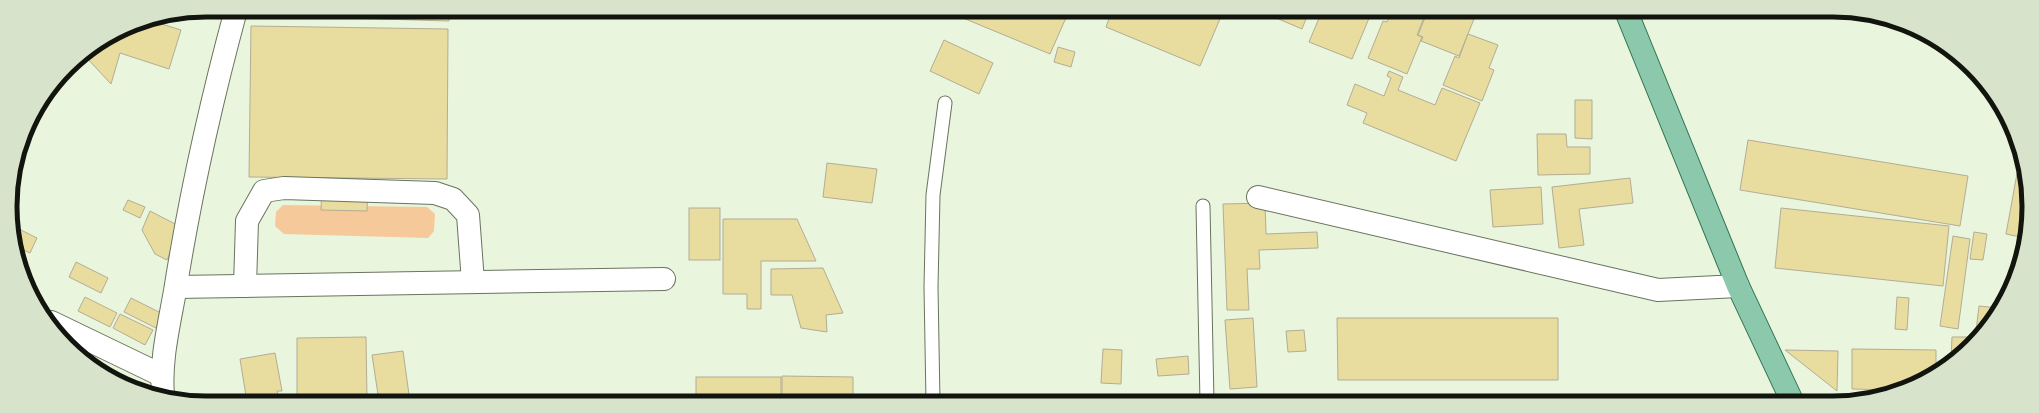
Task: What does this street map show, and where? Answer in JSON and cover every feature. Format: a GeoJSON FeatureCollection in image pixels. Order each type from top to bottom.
{"type":"FeatureCollection","features":[{"type":"Feature","properties":{"kind":"main road"},"geometry":{"type":"LineString","coordinates":[[1628,17],[1738,286],[1790,396]]}},
{"type":"Feature","properties":{"kind":"street"},"geometry":{"type":"LineString","coordinates":[[61,328],[162,385],[176,287],[214,91],[234,17]]}},
{"type":"Feature","properties":{"kind":"street"},"geometry":{"type":"LineString","coordinates":[[245,286],[247,221],[264,191],[284,188],[435,193],[453,199],[468,215],[473,282]]}},
{"type":"Feature","properties":{"kind":"street"},"geometry":{"type":"LineString","coordinates":[[1258,197],[1658,290],[1738,286]]}},
{"type":"Feature","properties":{"kind":"street"},"geometry":{"type":"LineString","coordinates":[[176,287],[664,279]]}},
{"type":"Feature","properties":{"kind":"lane"},"geometry":{"type":"LineString","coordinates":[[934,396],[931,288],[933,195],[945,103]]}},
{"type":"Feature","properties":{"kind":"lane"},"geometry":{"type":"LineString","coordinates":[[1203,206],[1207,396]]}},
{"type":"Feature","properties":{"kind":"shaded area"},"geometry":{"type":"Polygon","coordinates":[[[283,205],[427,207],[435,214],[434,231],[428,238],[284,234],[275,226],[276,212],[283,205]]]}},
{"type":"Feature","properties":{"kind":"building"},"geometry":{"type":"Polygon","coordinates":[[[312,17],[449,17],[449,21],[312,17]]]}},
{"type":"Feature","properties":{"kind":"building"},"geometry":{"type":"Polygon","coordinates":[[[961,17],[1066,17],[1050,54],[961,17]]]}},
{"type":"Feature","properties":{"kind":"building"},"geometry":{"type":"Polygon","coordinates":[[[1110,17],[1221,17],[1200,66],[1106,27],[1110,17]]]}},
{"type":"Feature","properties":{"kind":"building"},"geometry":{"type":"Polygon","coordinates":[[[1274,17],[1307,17],[1302,29],[1274,17]]]}},
{"type":"Feature","properties":{"kind":"building"},"geometry":{"type":"Polygon","coordinates":[[[1319,17],[1370,17],[1352,59],[1309,42],[1319,17]]]}},
{"type":"Feature","properties":{"kind":"building"},"geometry":{"type":"Polygon","coordinates":[[[1389,17],[1424,17],[1417,35],[1422,37],[1407,74],[1368,58],[1383,21],[1387,22],[1389,17]]]}},
{"type":"Feature","properties":{"kind":"building"},"geometry":{"type":"Polygon","coordinates":[[[1425,17],[1470,17],[1474,19],[1459,56],[1421,41],[1423,37],[1418,35],[1425,17]]]}},
{"type":"Feature","properties":{"kind":"building"},"geometry":{"type":"Polygon","coordinates":[[[157,23],[181,30],[169,69],[120,53],[111,84],[88,59],[91,56],[112,42],[134,31],[157,23]]]}},
{"type":"Feature","properties":{"kind":"building"},"geometry":{"type":"Polygon","coordinates":[[[251,26],[448,29],[447,179],[249,177],[251,26]]]}},
{"type":"Feature","properties":{"kind":"building"},"geometry":{"type":"Polygon","coordinates":[[[1468,34],[1498,45],[1489,68],[1494,70],[1482,101],[1443,85],[1455,56],[1459,58],[1468,34]]]}},
{"type":"Feature","properties":{"kind":"building"},"geometry":{"type":"Polygon","coordinates":[[[944,40],[993,63],[979,94],[930,71],[944,40]]]}},
{"type":"Feature","properties":{"kind":"building"},"geometry":{"type":"Polygon","coordinates":[[[1058,47],[1075,52],[1071,67],[1054,62],[1058,47]]]}},
{"type":"Feature","properties":{"kind":"building"},"geometry":{"type":"Polygon","coordinates":[[[1389,71],[1403,77],[1398,90],[1435,105],[1442,88],[1480,103],[1456,161],[1363,123],[1367,113],[1347,105],[1355,84],[1384,96],[1391,78],[1387,76],[1389,71]]]}},
{"type":"Feature","properties":{"kind":"building"},"geometry":{"type":"Polygon","coordinates":[[[1575,100],[1592,100],[1592,139],[1575,138],[1575,100]]]}},
{"type":"Feature","properties":{"kind":"building"},"geometry":{"type":"Polygon","coordinates":[[[1537,134],[1566,134],[1567,147],[1590,147],[1590,174],[1538,175],[1537,134]]]}},
{"type":"Feature","properties":{"kind":"building"},"geometry":{"type":"Polygon","coordinates":[[[1748,140],[1968,176],[1960,226],[1740,190],[1748,140]]]}},
{"type":"Feature","properties":{"kind":"building"},"geometry":{"type":"Polygon","coordinates":[[[827,163],[877,169],[872,203],[823,197],[827,163]]]}},
{"type":"Feature","properties":{"kind":"building"},"geometry":{"type":"Polygon","coordinates":[[[2018,169],[2022,194],[2022,219],[2019,237],[2006,234],[2018,169]]]}},
{"type":"Feature","properties":{"kind":"building"},"geometry":{"type":"Polygon","coordinates":[[[322,178],[368,179],[367,211],[321,210],[322,178]]]}},
{"type":"Feature","properties":{"kind":"building"},"geometry":{"type":"Polygon","coordinates":[[[1630,178],[1633,203],[1579,209],[1584,245],[1559,248],[1552,187],[1630,178]]]}},
{"type":"Feature","properties":{"kind":"building"},"geometry":{"type":"Polygon","coordinates":[[[1541,187],[1543,224],[1493,227],[1490,190],[1541,187]]]}},
{"type":"Feature","properties":{"kind":"building"},"geometry":{"type":"Polygon","coordinates":[[[128,200],[145,207],[140,218],[123,210],[128,200]]]}},
{"type":"Feature","properties":{"kind":"building"},"geometry":{"type":"Polygon","coordinates":[[[1265,203],[1266,234],[1317,232],[1318,248],[1259,250],[1260,269],[1247,269],[1249,310],[1227,310],[1223,204],[1265,203]]]}},
{"type":"Feature","properties":{"kind":"building"},"geometry":{"type":"Polygon","coordinates":[[[689,208],[720,208],[720,260],[689,260],[689,208]]]}},
{"type":"Feature","properties":{"kind":"building"},"geometry":{"type":"Polygon","coordinates":[[[1781,208],[1949,226],[1943,286],[1775,268],[1781,208]]]}},
{"type":"Feature","properties":{"kind":"building"},"geometry":{"type":"Polygon","coordinates":[[[150,211],[181,227],[167,260],[155,254],[142,230],[150,211]]]}},
{"type":"Feature","properties":{"kind":"building"},"geometry":{"type":"Polygon","coordinates":[[[723,219],[797,219],[816,261],[761,261],[761,309],[747,309],[747,294],[723,294],[723,219]]]}},
{"type":"Feature","properties":{"kind":"building"},"geometry":{"type":"Polygon","coordinates":[[[19,229],[37,238],[30,253],[22,249],[19,229]]]}},
{"type":"Feature","properties":{"kind":"building"},"geometry":{"type":"Polygon","coordinates":[[[1974,232],[1987,234],[1983,260],[1970,259],[1974,232]]]}},
{"type":"Feature","properties":{"kind":"building"},"geometry":{"type":"Polygon","coordinates":[[[1953,236],[1970,239],[1958,329],[1940,326],[1953,236]]]}},
{"type":"Feature","properties":{"kind":"building"},"geometry":{"type":"Polygon","coordinates":[[[76,262],[108,278],[101,293],[69,277],[76,262]]]}},
{"type":"Feature","properties":{"kind":"building"},"geometry":{"type":"Polygon","coordinates":[[[823,268],[843,313],[826,315],[827,332],[801,328],[792,295],[771,295],[771,269],[823,268]]]}},
{"type":"Feature","properties":{"kind":"building"},"geometry":{"type":"Polygon","coordinates":[[[85,297],[117,313],[110,327],[78,311],[85,297]]]}},
{"type":"Feature","properties":{"kind":"building"},"geometry":{"type":"Polygon","coordinates":[[[1897,297],[1909,298],[1907,330],[1895,329],[1897,297]]]}},
{"type":"Feature","properties":{"kind":"building"},"geometry":{"type":"Polygon","coordinates":[[[131,298],[163,314],[156,328],[124,312],[131,298]]]}},
{"type":"Feature","properties":{"kind":"building"},"geometry":{"type":"Polygon","coordinates":[[[1979,306],[1993,307],[1983,322],[1976,330],[1979,306]]]}},
{"type":"Feature","properties":{"kind":"building"},"geometry":{"type":"Polygon","coordinates":[[[120,314],[153,330],[145,345],[113,328],[120,314]]]}},
{"type":"Feature","properties":{"kind":"building"},"geometry":{"type":"Polygon","coordinates":[[[1253,318],[1257,387],[1230,389],[1225,320],[1253,318]]]}},
{"type":"Feature","properties":{"kind":"building"},"geometry":{"type":"Polygon","coordinates":[[[1337,318],[1558,318],[1558,380],[1338,380],[1337,318]]]}},
{"type":"Feature","properties":{"kind":"building"},"geometry":{"type":"Polygon","coordinates":[[[1304,330],[1306,351],[1288,352],[1286,331],[1304,330]]]}},
{"type":"Feature","properties":{"kind":"building"},"geometry":{"type":"Polygon","coordinates":[[[366,337],[367,396],[297,396],[297,338],[366,337]]]}},
{"type":"Feature","properties":{"kind":"building"},"geometry":{"type":"Polygon","coordinates":[[[1952,337],[1969,337],[1957,349],[1951,354],[1952,337]]]}},
{"type":"Feature","properties":{"kind":"building"},"geometry":{"type":"Polygon","coordinates":[[[1103,349],[1122,350],[1121,384],[1101,383],[1103,349]]]}},
{"type":"Feature","properties":{"kind":"building"},"geometry":{"type":"Polygon","coordinates":[[[1852,349],[1936,350],[1936,365],[1905,382],[1883,390],[1852,389],[1852,349]]]}},
{"type":"Feature","properties":{"kind":"building"},"geometry":{"type":"Polygon","coordinates":[[[1785,350],[1838,351],[1837,391],[1785,350]]]}},
{"type":"Feature","properties":{"kind":"building"},"geometry":{"type":"Polygon","coordinates":[[[403,351],[409,396],[378,396],[372,355],[403,351]]]}},
{"type":"Feature","properties":{"kind":"building"},"geometry":{"type":"Polygon","coordinates":[[[275,353],[282,391],[277,391],[278,396],[246,396],[240,359],[275,353]]]}},
{"type":"Feature","properties":{"kind":"building"},"geometry":{"type":"Polygon","coordinates":[[[1188,356],[1189,374],[1158,376],[1156,359],[1188,356]]]}},
{"type":"Feature","properties":{"kind":"building"},"geometry":{"type":"Polygon","coordinates":[[[782,376],[853,377],[853,396],[782,396],[782,376]]]}},
{"type":"Feature","properties":{"kind":"building"},"geometry":{"type":"Polygon","coordinates":[[[696,377],[781,377],[781,396],[696,396],[696,377]]]}}]}
